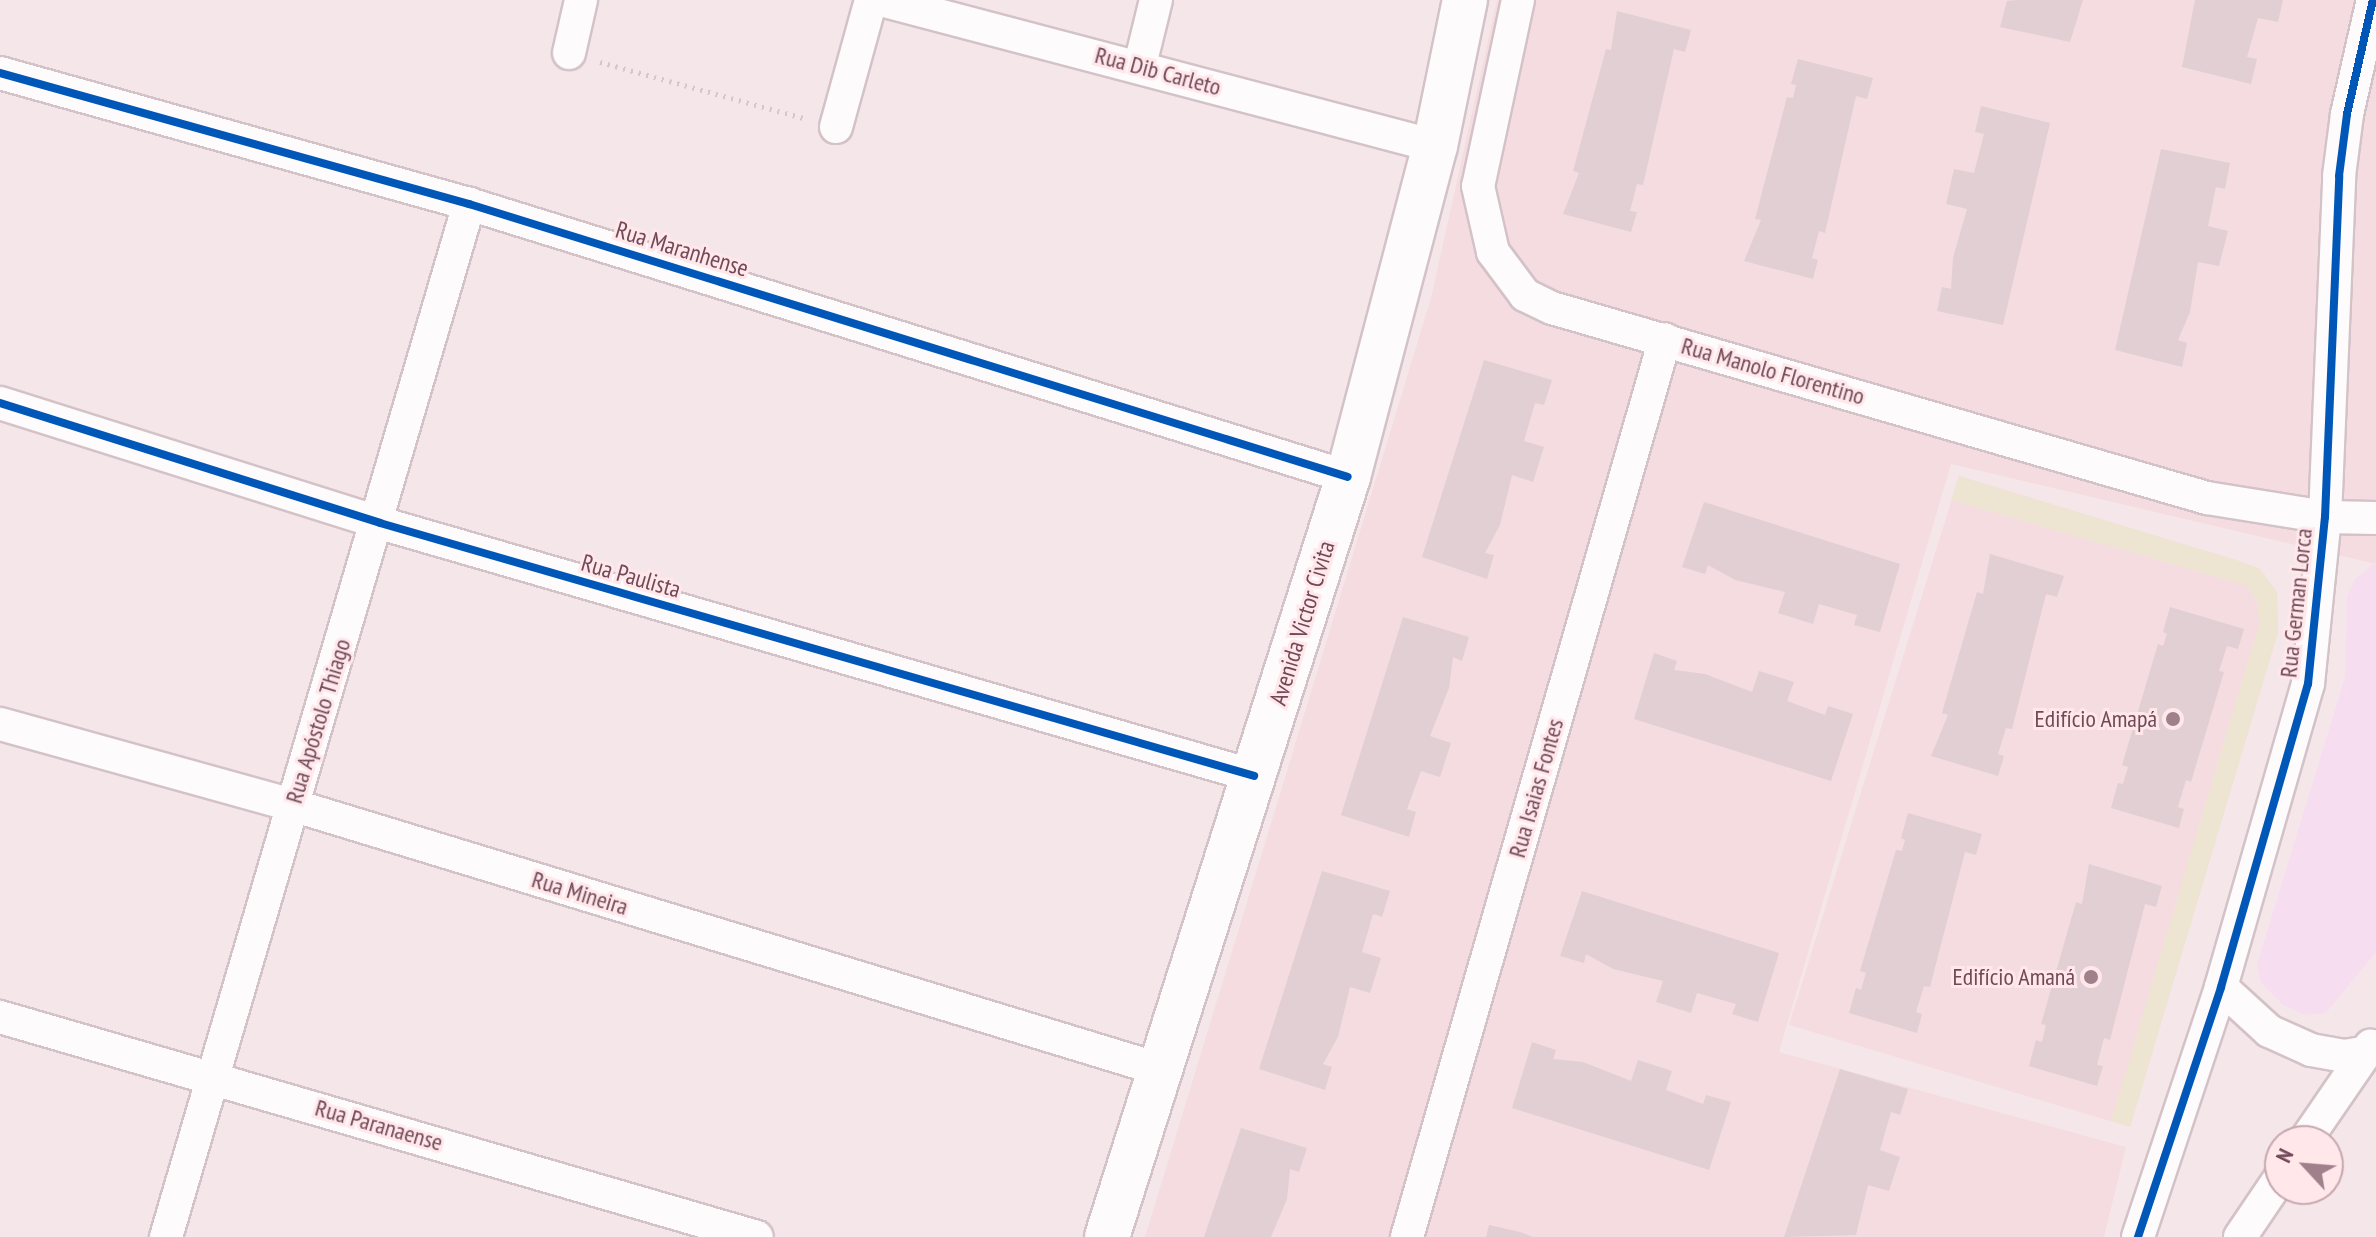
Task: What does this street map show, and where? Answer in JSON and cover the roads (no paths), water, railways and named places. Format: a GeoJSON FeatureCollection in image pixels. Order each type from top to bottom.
{"type":"FeatureCollection","features":[{"type":"Feature","properties":{"kind":"main road","name":"Avenida Victor Civita"},"geometry":{"type":"LineString","coordinates":[[1107,1237],[1348,477],[1435,146],[1465,0]]}},
{"type":"Feature","properties":{"kind":"street"},"geometry":{"type":"LineString","coordinates":[[569,53],[581,0]]}},
{"type":"Feature","properties":{"kind":"street"},"geometry":{"type":"LineString","coordinates":[[836,127],[871,0]]}},
{"type":"Feature","properties":{"kind":"street","name":"Rua Dib Carleto"},"geometry":{"type":"LineString","coordinates":[[881,0],[1140,65],[1435,146]]}},
{"type":"Feature","properties":{"kind":"street"},"geometry":{"type":"LineString","coordinates":[[1140,65],[1156,0]]}},
{"type":"Feature","properties":{"kind":"street","name":"Rua Manolo Florentino"},"geometry":{"type":"LineString","coordinates":[[1518,0],[1478,186],[1493,252],[1525,295],[1552,308],[2207,498],[2325,517],[2376,518]]}},
{"type":"Feature","properties":{"kind":"street","name":"Rua German Lorca"},"geometry":{"type":"LineString","coordinates":[[2138,1237],[2221,987],[2308,684],[2325,517],[2339,176],[2347,114],[2373,0]]}},
{"type":"Feature","properties":{"kind":"street","name":"Rua Maranhense"},"geometry":{"type":"LineString","coordinates":[[0,73],[469,204],[1348,477]]}},
{"type":"Feature","properties":{"kind":"street","name":"Rua Apóstolo Thiago"},"geometry":{"type":"LineString","coordinates":[[166,1237],[216,1077],[292,805],[380,523],[469,204]]}},
{"type":"Feature","properties":{"kind":"street","name":"Rua Isaias Fontes"},"geometry":{"type":"LineString","coordinates":[[1407,1237],[1665,339]]}},
{"type":"Feature","properties":{"kind":"street","name":"Rua Paulista"},"geometry":{"type":"LineString","coordinates":[[0,403],[380,523],[1254,776]]}},
{"type":"Feature","properties":{"kind":"street","name":"Rua Mineira"},"geometry":{"type":"LineString","coordinates":[[0,724],[292,805],[1159,1069]]}},
{"type":"Feature","properties":{"kind":"street"},"geometry":{"type":"LineString","coordinates":[[2221,987],[2269,1031],[2311,1050],[2344,1056],[2370,1046]]}},
{"type":"Feature","properties":{"kind":"street","name":"Rua Paranaense"},"geometry":{"type":"LineString","coordinates":[[0,1017],[216,1077],[757,1237]]}},
{"type":"Feature","properties":{"kind":"street"},"geometry":{"type":"LineString","coordinates":[[2316,1125],[2370,1046]]}},
{"type":"Feature","properties":{"kind":"street"},"geometry":{"type":"LineString","coordinates":[[2240,1237],[2264,1202]]}},
{"type":"Feature","properties":{"kind":"place","name":"Edifício Amapá"},"geometry":{"type":"Point","coordinates":[2173,719]}},
{"type":"Feature","properties":{"kind":"place","name":"Edifício Amaná"},"geometry":{"type":"Point","coordinates":[2091,977]}}]}
